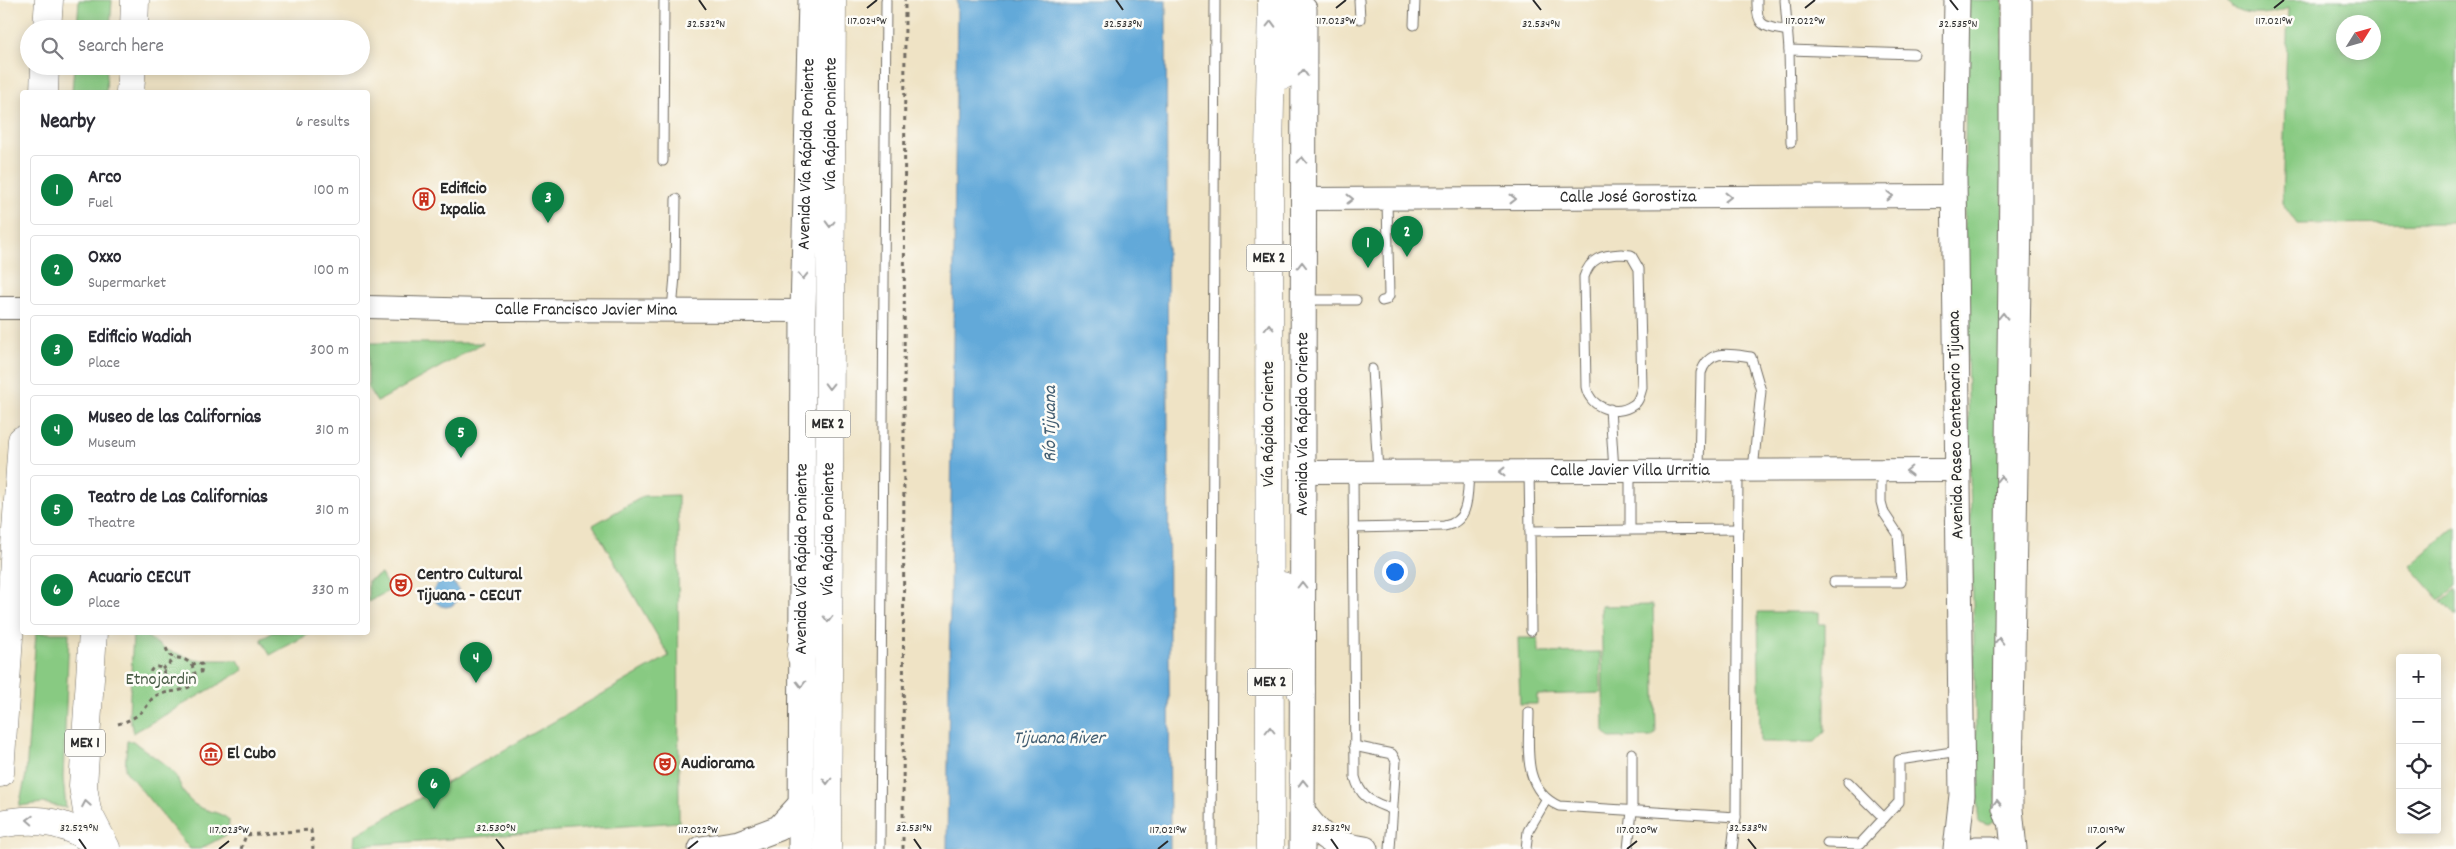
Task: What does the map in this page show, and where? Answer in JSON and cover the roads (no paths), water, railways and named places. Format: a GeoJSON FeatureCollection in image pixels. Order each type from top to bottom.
{"type":"FeatureCollection","features":[{"type":"Feature","properties":{"kind":"main road"},"geometry":{"type":"LineString","coordinates":[[48,20],[49,0]]}},
{"type":"Feature","properties":{"kind":"main road"},"geometry":{"type":"LineString","coordinates":[[134,20],[135,0]]}},
{"type":"Feature","properties":{"kind":"main road","name":"Avenida Vía Rápida Poniente"},"geometry":{"type":"LineString","coordinates":[[801,849],[803,311],[811,0]]}},
{"type":"Feature","properties":{"kind":"main road","name":"Vía Rápida Poniente"},"geometry":{"type":"LineString","coordinates":[[827,849],[832,0]]}},
{"type":"Feature","properties":{"kind":"main road","name":"Vía Rápida Oriente"},"geometry":{"type":"LineString","coordinates":[[1270,849],[1268,153],[1272,0]]}},
{"type":"Feature","properties":{"kind":"main road"},"geometry":{"type":"LineString","coordinates":[[1268,153],[1298,0]]}},
{"type":"Feature","properties":{"kind":"main road","name":"Avenida Vía Rápida Oriente"},"geometry":{"type":"LineString","coordinates":[[1302,849],[1304,814],[1301,691],[1304,0]]}},
{"type":"Feature","properties":{"kind":"main road","name":"Avenida Paseo Centenario Tijuana"},"geometry":{"type":"LineString","coordinates":[[1956,849],[1962,810],[1954,196],[1957,0]]}},
{"type":"Feature","properties":{"kind":"main road"},"geometry":{"type":"LineString","coordinates":[[2014,849],[2010,809],[2019,218],[2019,0]]}},
{"type":"Feature","properties":{"kind":"main road"},"geometry":{"type":"LineString","coordinates":[[44,90],[45,75]]}},
{"type":"Feature","properties":{"kind":"main road"},"geometry":{"type":"LineString","coordinates":[[130,90],[131,75]]}},
{"type":"Feature","properties":{"kind":"main road"},"geometry":{"type":"LineString","coordinates":[[801,655],[828,468]]}},
{"type":"Feature","properties":{"kind":"main road"},"geometry":{"type":"LineString","coordinates":[[0,773],[20,470]]}},
{"type":"Feature","properties":{"kind":"main road"},"geometry":{"type":"LineString","coordinates":[[1270,516],[1301,691]]}},
{"type":"Feature","properties":{"kind":"main road","name":"MEX 1"},"geometry":{"type":"LineString","coordinates":[[93,635],[83,786],[87,811],[106,849]]}},
{"type":"Feature","properties":{"kind":"main road"},"geometry":{"type":"LineString","coordinates":[[701,849],[739,843],[780,828],[802,803]]}},
{"type":"Feature","properties":{"kind":"main road"},"geometry":{"type":"LineString","coordinates":[[1304,814],[1325,839],[1345,846],[1365,849]]}},
{"type":"Feature","properties":{"kind":"main road","name":"MEX 1"},"geometry":{"type":"LineString","coordinates":[[0,824],[20,819],[51,821],[80,831],[106,849]]}},
{"type":"Feature","properties":{"kind":"main road"},"geometry":{"type":"LineString","coordinates":[[1976,849],[1992,849]]}},
{"type":"Feature","properties":{"kind":"street","name":"Calle José Gorostiza"},"geometry":{"type":"LineString","coordinates":[[1302,199],[1954,196]]}},
{"type":"Feature","properties":{"kind":"street","name":"Calle Francisco Javier Mina"},"geometry":{"type":"LineString","coordinates":[[370,307],[482,310],[803,311]]}},
{"type":"Feature","properties":{"kind":"street"},"geometry":{"type":"LineString","coordinates":[[0,308],[20,308]]}},
{"type":"Feature","properties":{"kind":"street","name":"Calle Javier Villa Urritia"},"geometry":{"type":"LineString","coordinates":[[1302,472],[1881,472],[1958,470]]}},
{"type":"Feature","properties":{"kind":"lane"},"geometry":{"type":"LineString","coordinates":[[663,161],[664,0]]}},
{"type":"Feature","properties":{"kind":"lane"},"geometry":{"type":"LineString","coordinates":[[880,849],[886,0]]}},
{"type":"Feature","properties":{"kind":"lane"},"geometry":{"type":"LineString","coordinates":[[1211,849],[1215,0]]}},
{"type":"Feature","properties":{"kind":"lane"},"geometry":{"type":"LineString","coordinates":[[1359,0],[1360,19]]}},
{"type":"Feature","properties":{"kind":"lane"},"geometry":{"type":"LineString","coordinates":[[1414,25],[1415,0]]}},
{"type":"Feature","properties":{"kind":"lane"},"geometry":{"type":"LineString","coordinates":[[1757,0],[1756,13],[1760,23],[1788,31]]}},
{"type":"Feature","properties":{"kind":"lane"},"geometry":{"type":"LineString","coordinates":[[1785,0],[1789,50],[1791,142]]}},
{"type":"Feature","properties":{"kind":"lane"},"geometry":{"type":"LineString","coordinates":[[1956,849],[1971,810],[1962,220],[1967,0]]}},
{"type":"Feature","properties":{"kind":"lane"},"geometry":{"type":"LineString","coordinates":[[2004,0],[2004,178],[1997,810],[2014,849]]}},
{"type":"Feature","properties":{"kind":"lane"},"geometry":{"type":"LineString","coordinates":[[1789,50],[1914,54]]}},
{"type":"Feature","properties":{"kind":"lane"},"geometry":{"type":"LineString","coordinates":[[672,310],[676,276],[676,199]]}},
{"type":"Feature","properties":{"kind":"lane"},"geometry":{"type":"LineString","coordinates":[[1382,300],[1386,300],[1389,296],[1387,200]]}},
{"type":"Feature","properties":{"kind":"lane"},"geometry":{"type":"LineString","coordinates":[[1621,254],[1631,256],[1639,269],[1642,388],[1638,401],[1633,406],[1610,409],[1598,406],[1592,402],[1586,387],[1584,277],[1588,266],[1595,259],[1604,255],[1621,254]]}},
{"type":"Feature","properties":{"kind":"lane"},"geometry":{"type":"LineString","coordinates":[[1302,300],[1356,300]]}},
{"type":"Feature","properties":{"kind":"lane"},"geometry":{"type":"LineString","coordinates":[[1699,472],[1701,373],[1704,363],[1711,357],[1722,353],[1751,357],[1761,391],[1758,434],[1745,472],[1738,529],[1736,818],[1732,849]]}},
{"type":"Feature","properties":{"kind":"lane"},"geometry":{"type":"LineString","coordinates":[[1372,369],[1378,472]]}},
{"type":"Feature","properties":{"kind":"lane"},"geometry":{"type":"LineString","coordinates":[[1610,409],[1630,529]]}},
{"type":"Feature","properties":{"kind":"lane"},"geometry":{"type":"LineString","coordinates":[[1353,472],[1354,777],[1360,792],[1365,798],[1393,810]]}},
{"type":"Feature","properties":{"kind":"lane"},"geometry":{"type":"LineString","coordinates":[[1353,528],[1444,526],[1456,522],[1466,508],[1468,472]]}},
{"type":"Feature","properties":{"kind":"lane"},"geometry":{"type":"LineString","coordinates":[[1529,472],[1531,630]]}},
{"type":"Feature","properties":{"kind":"lane"},"geometry":{"type":"LineString","coordinates":[[1834,582],[1901,582],[1898,534],[1884,513],[1881,502],[1881,472]]}},
{"type":"Feature","properties":{"kind":"lane"},"geometry":{"type":"LineString","coordinates":[[1530,531],[1738,529]]}},
{"type":"Feature","properties":{"kind":"lane"},"geometry":{"type":"LineString","coordinates":[[1529,712],[1531,773],[1538,791],[1546,800],[1559,806],[1736,818]]}},
{"type":"Feature","properties":{"kind":"lane"},"geometry":{"type":"LineString","coordinates":[[1354,746],[1394,756],[1390,849]]}},
{"type":"Feature","properties":{"kind":"lane"},"geometry":{"type":"LineString","coordinates":[[1827,843],[1860,844],[1899,802],[1899,760],[1962,751]]}},
{"type":"Feature","properties":{"kind":"lane"},"geometry":{"type":"LineString","coordinates":[[1628,849],[1632,811],[1632,753]]}},
{"type":"Feature","properties":{"kind":"lane"},"geometry":{"type":"LineString","coordinates":[[1848,782],[1884,818]]}},
{"type":"Feature","properties":{"kind":"lane"},"geometry":{"type":"LineString","coordinates":[[1526,849],[1528,831],[1546,800]]}},
{"type":"Feature","properties":{"kind":"water","name":"Tijuana River"},"geometry":{"type":"Polygon","coordinates":[[[957,0],[1166,0],[1170,849],[947,849],[957,0]]]}},
{"type":"Feature","properties":{"kind":"water"},"geometry":{"type":"Polygon","coordinates":[[[446,581],[455,585],[459,594],[455,603],[446,607],[437,603],[433,594],[437,585],[446,581]]]}},
{"type":"Feature","properties":{"kind":"place","name":"Edificio Ixpalia"},"geometry":{"type":"Point","coordinates":[424,199]}},
{"type":"Feature","properties":{"kind":"place","name":"Edificio Wadiah"},"geometry":{"type":"Point","coordinates":[548,223]}},
{"type":"Feature","properties":{"kind":"place","name":"Oxxo"},"geometry":{"type":"Point","coordinates":[1407,257]}},
{"type":"Feature","properties":{"kind":"place","name":"Arco"},"geometry":{"type":"Point","coordinates":[1368,268]}},
{"type":"Feature","properties":{"kind":"place","name":"Teatro de Las Californias"},"geometry":{"type":"Point","coordinates":[461,458]}},
{"type":"Feature","properties":{"kind":"place","name":"Centro Cultural Tijuana - CECUT"},"geometry":{"type":"Point","coordinates":[401,585]}},
{"type":"Feature","properties":{"kind":"place","name":"Museo de las Californias"},"geometry":{"type":"Point","coordinates":[476,683]}},
{"type":"Feature","properties":{"kind":"place","name":"El Cubo"},"geometry":{"type":"Point","coordinates":[211,754]}},
{"type":"Feature","properties":{"kind":"place","name":"Audiorama"},"geometry":{"type":"Point","coordinates":[665,764]}},
{"type":"Feature","properties":{"kind":"place","name":"Acuario CECUT"},"geometry":{"type":"Point","coordinates":[434,809]}},
{"type":"Feature","properties":{"kind":"water label","name":"Río Tijuana"},"geometry":{"type":"Point","coordinates":[1051,424]}},
{"type":"Feature","properties":{"kind":"park label","name":"Etnojardin"},"geometry":{"type":"Point","coordinates":[161,680]}}]}
